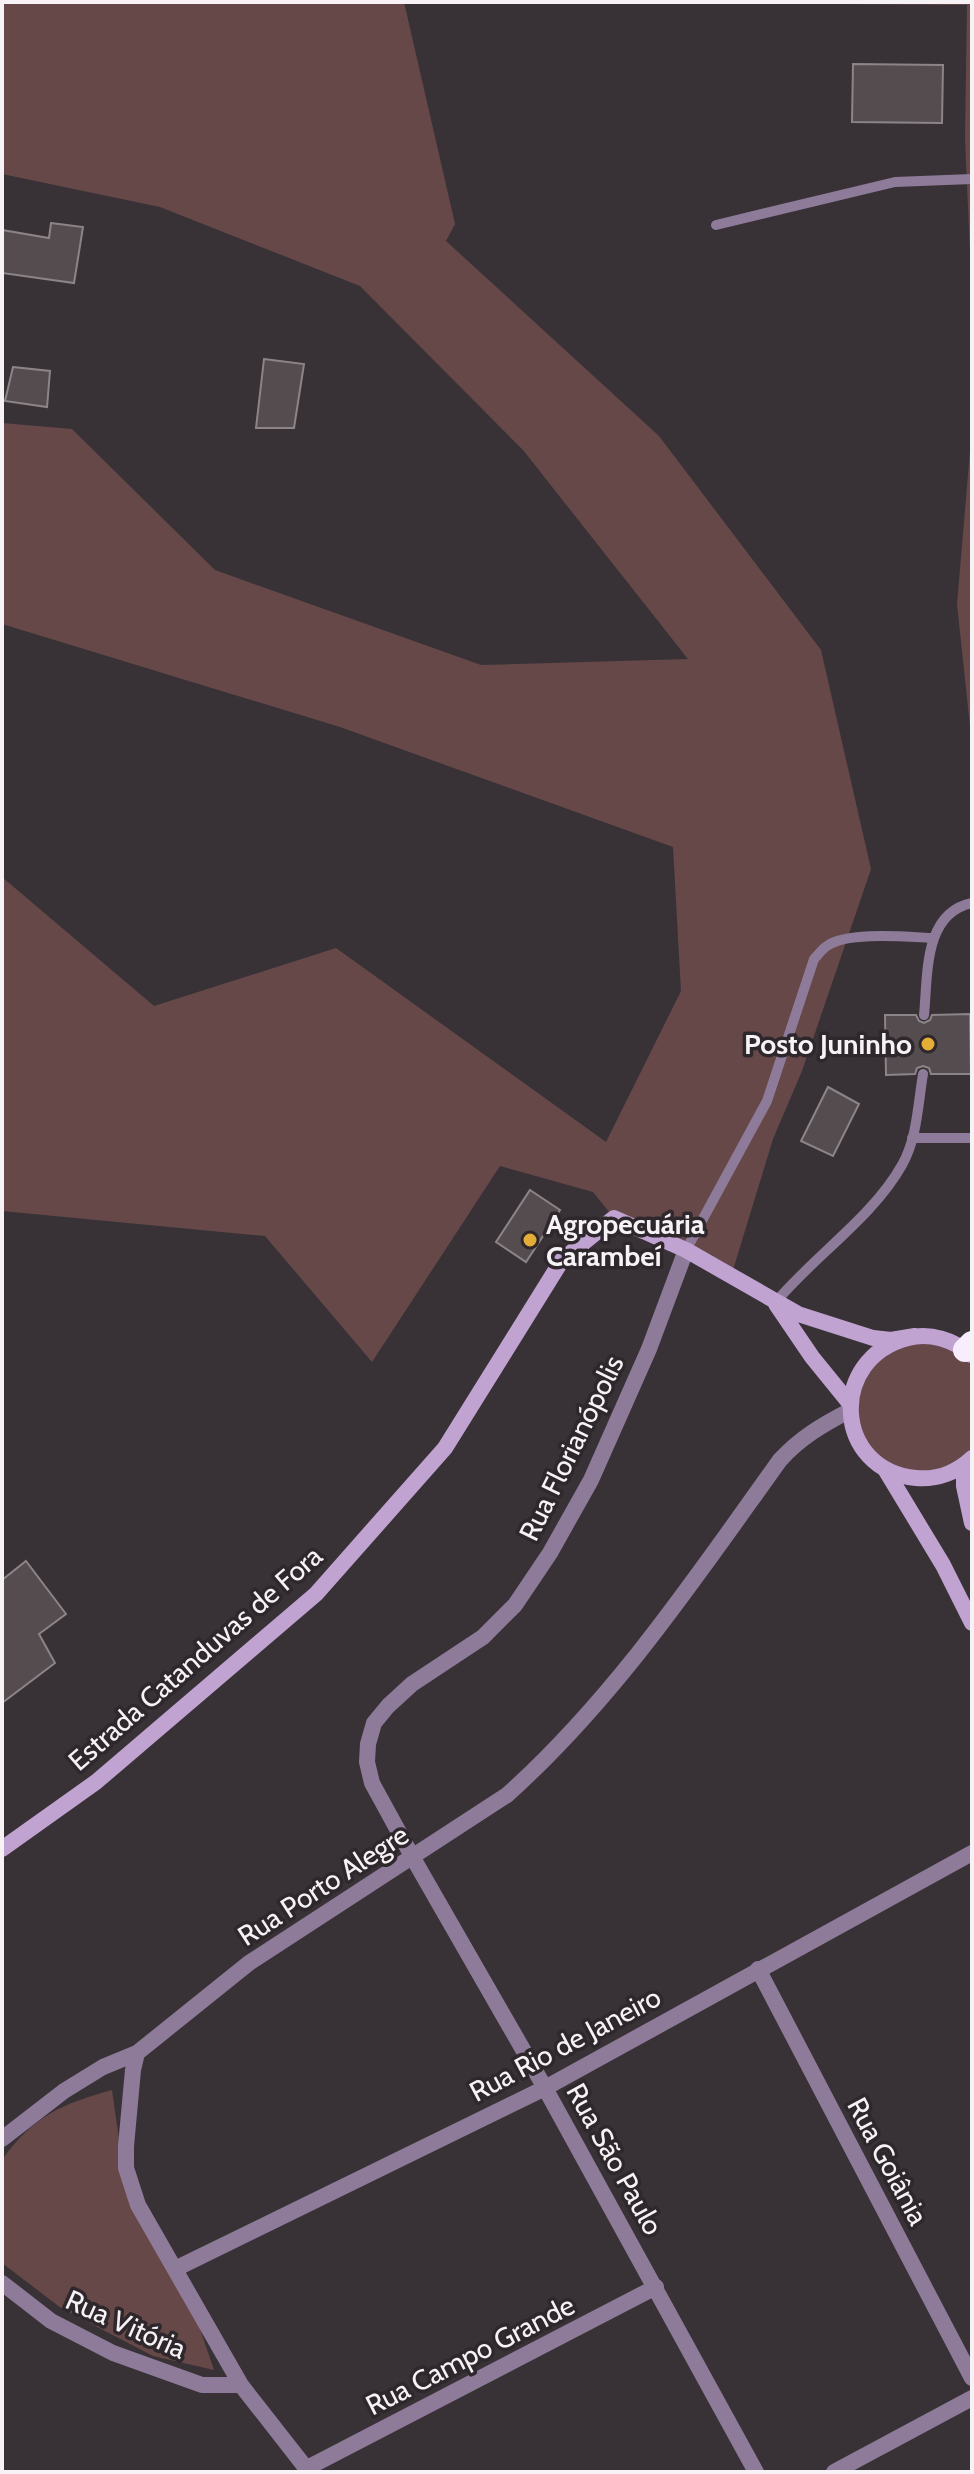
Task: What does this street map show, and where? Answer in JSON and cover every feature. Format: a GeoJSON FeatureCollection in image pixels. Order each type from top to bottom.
{"type":"FeatureCollection","features":[{"type":"Feature","properties":{"kind":"street","name":"Estrada Catanduvas de Fora"},"geometry":{"type":"LineString","coordinates":[[2,1849],[96,1782],[316,1594],[445,1448],[562,1260],[614,1218],[686,1250],[798,1314],[873,1338],[891,1340],[933,1336],[970,1350]]}},
{"type":"Feature","properties":{"kind":"street","name":"Rua Florianópolis"},"geometry":{"type":"LineString","coordinates":[[368,1744],[374,1723],[388,1706],[412,1684],[483,1637],[515,1605],[550,1553],[598,1466],[649,1349],[686,1250]]}},
{"type":"Feature","properties":{"kind":"street"},"geometry":{"type":"LineString","coordinates":[[775,1303],[850,1408]]}},
{"type":"Feature","properties":{"kind":"street"},"geometry":{"type":"LineString","coordinates":[[915,1336],[893,1342],[873,1355],[859,1373],[850,1408],[857,1438],[868,1456],[885,1469],[904,1477],[925,1479],[946,1475],[968,1462]]}},
{"type":"Feature","properties":{"kind":"street","name":"Rua Porto Alegre"},"geometry":{"type":"LineString","coordinates":[[137,2053],[249,1963],[507,1795],[542,1763],[645,1647],[780,1460],[798,1441],[850,1408]]}},
{"type":"Feature","properties":{"kind":"street"},"geometry":{"type":"LineString","coordinates":[[968,1462],[964,1486],[972,1523]]}},
{"type":"Feature","properties":{"kind":"street"},"geometry":{"type":"LineString","coordinates":[[885,1469],[943,1565],[972,1623]]}},
{"type":"Feature","properties":{"kind":"street","name":"Rua São Paulo"},"geometry":{"type":"LineString","coordinates":[[368,1744],[367,1762],[372,1783],[656,2287],[756,2472]]}},
{"type":"Feature","properties":{"kind":"street","name":"Rua Rio de Janeiro"},"geometry":{"type":"LineString","coordinates":[[175,2269],[545,2088],[972,1853]]}},
{"type":"Feature","properties":{"kind":"street","name":"Rua Goiânia"},"geometry":{"type":"LineString","coordinates":[[758,1969],[972,2378]]}},
{"type":"Feature","properties":{"kind":"street"},"geometry":{"type":"LineString","coordinates":[[2,2139],[64,2091],[103,2067],[137,2053]]}},
{"type":"Feature","properties":{"kind":"street"},"geometry":{"type":"LineString","coordinates":[[137,2053],[126,2168],[138,2205],[150,2231],[241,2385],[308,2470]]}},
{"type":"Feature","properties":{"kind":"street","name":"Rua Vitória"},"geometry":{"type":"LineString","coordinates":[[2,2283],[51,2321],[113,2353],[202,2385],[241,2385]]}},
{"type":"Feature","properties":{"kind":"street","name":"Rua Campo Grande"},"geometry":{"type":"LineString","coordinates":[[308,2470],[656,2287]]}},
{"type":"Feature","properties":{"kind":"street"},"geometry":{"type":"LineString","coordinates":[[834,2472],[972,2398]]}},
{"type":"Feature","properties":{"kind":"lane"},"geometry":{"type":"LineString","coordinates":[[716,225],[895,182],[972,179]]}},
{"type":"Feature","properties":{"kind":"lane"},"geometry":{"type":"LineString","coordinates":[[924,1015],[933,938],[940,922],[972,903]]}},
{"type":"Feature","properties":{"kind":"lane"},"geometry":{"type":"LineString","coordinates":[[686,1250],[767,1101],[814,959],[825,946],[834,942],[879,935],[933,938]]}},
{"type":"Feature","properties":{"kind":"lane"},"geometry":{"type":"LineString","coordinates":[[775,1303],[866,1212],[902,1165],[912,1138],[923,1074]]}},
{"type":"Feature","properties":{"kind":"lane"},"geometry":{"type":"LineString","coordinates":[[912,1138],[972,1138]]}},
{"type":"Feature","properties":{"kind":"shaded area"},"geometry":{"type":"Polygon","coordinates":[[[2,2],[404,2],[455,224],[446,241],[659,436],[821,650],[871,869],[802,1071],[773,1139],[733,1270],[614,1218],[593,1192],[500,1166],[372,1362],[265,1236],[2,1211],[2,877],[154,1006],[336,948],[606,1142],[681,991],[673,847],[340,727],[2,624],[2,423],[72,429],[215,570],[481,665],[688,659],[523,450],[360,286],[160,207],[2,174],[2,2]]]}},
{"type":"Feature","properties":{"kind":"shaded area"},"geometry":{"type":"Polygon","coordinates":[[[842,2],[972,2],[972,299],[965,138],[967,5],[842,2]]]}},
{"type":"Feature","properties":{"kind":"shaded area"},"geometry":{"type":"Polygon","coordinates":[[[972,428],[972,745],[957,604],[972,428]]]}},
{"type":"Feature","properties":{"kind":"shaded area"},"geometry":{"type":"Polygon","coordinates":[[[896,1343],[946,1343],[972,1361],[972,1455],[934,1476],[886,1467],[856,1425],[863,1370],[896,1343]]]}},
{"type":"Feature","properties":{"kind":"shaded area"},"geometry":{"type":"Polygon","coordinates":[[[112,2090],[126,2189],[199,2326],[214,2370],[153,2356],[61,2308],[2,2263],[2,2160],[37,2122],[63,2107],[112,2090]]]}},
{"type":"Feature","properties":{"kind":"building"},"geometry":{"type":"Polygon","coordinates":[[[853,64],[943,65],[942,123],[852,122],[853,64]]]}},
{"type":"Feature","properties":{"kind":"building"},"geometry":{"type":"Polygon","coordinates":[[[51,223],[83,227],[74,283],[2,273],[2,230],[49,238],[51,223]]]}},
{"type":"Feature","properties":{"kind":"building"},"geometry":{"type":"Polygon","coordinates":[[[264,359],[304,364],[294,428],[256,428],[264,359]]]}},
{"type":"Feature","properties":{"kind":"building"},"geometry":{"type":"Polygon","coordinates":[[[13,367],[50,371],[47,407],[5,401],[13,367]]]}},
{"type":"Feature","properties":{"kind":"building","name":"Posto Juninho"},"geometry":{"type":"Polygon","coordinates":[[[970,1014],[971,1074],[931,1074],[929,1068],[923,1066],[917,1068],[915,1074],[886,1075],[885,1015],[916,1015],[924,1023],[932,1015],[970,1014]]]}},
{"type":"Feature","properties":{"kind":"building"},"geometry":{"type":"Polygon","coordinates":[[[828,1087],[859,1104],[833,1156],[801,1141],[828,1087]]]}},
{"type":"Feature","properties":{"kind":"building"},"geometry":{"type":"Polygon","coordinates":[[[530,1190],[560,1210],[526,1262],[496,1242],[530,1190]]]}},
{"type":"Feature","properties":{"kind":"building"},"geometry":{"type":"Polygon","coordinates":[[[26,1561],[66,1614],[39,1634],[55,1663],[2,1703],[2,1580],[26,1561]]]}},
{"type":"Feature","properties":{"kind":"place","name":"Posto Juninho"},"geometry":{"type":"Point","coordinates":[928,1044]}},
{"type":"Feature","properties":{"kind":"place","name":"Agropecuária Carambeí"},"geometry":{"type":"Point","coordinates":[530,1240]}}]}
